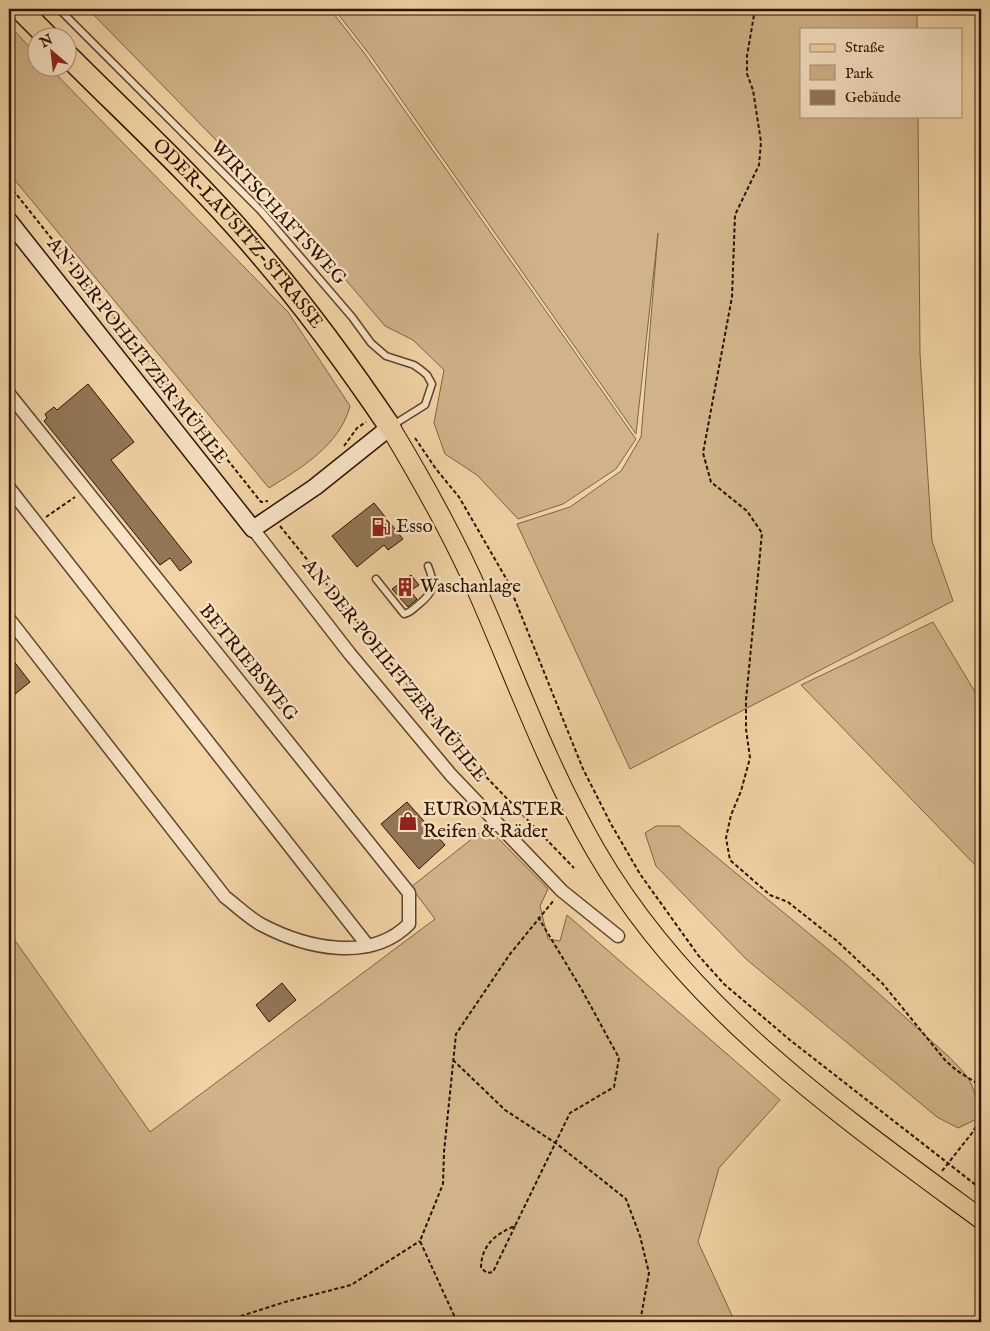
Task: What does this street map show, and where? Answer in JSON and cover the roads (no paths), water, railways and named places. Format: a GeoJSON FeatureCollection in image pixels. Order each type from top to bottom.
{"type":"FeatureCollection","features":[{"type":"Feature","properties":{"kind":"highway"},"geometry":{"type":"LineString","coordinates":[[20,9],[39,28]]}},
{"type":"Feature","properties":{"kind":"highway","name":"ODER-LAUSITZ-STRASSE"},"geometry":{"type":"LineString","coordinates":[[78,66],[205,192],[248,239],[391,420]]}},
{"type":"Feature","properties":{"kind":"main road","name":"AN DER POHLITZER MÜHLE"},"geometry":{"type":"LineString","coordinates":[[9,221],[253,529]]}},
{"type":"Feature","properties":{"kind":"main road"},"geometry":{"type":"LineString","coordinates":[[253,529],[316,486],[391,420],[464,563],[575,813],[596,851],[638,916],[710,1000],[764,1051],[805,1086],[981,1219]]}},
{"type":"Feature","properties":{"kind":"street","name":"BETRIEBSWEG"},"geometry":{"type":"LineString","coordinates":[[9,394],[409,893],[409,924],[396,936],[368,946],[330,948],[293,938],[261,924],[225,897],[9,619]]}},
{"type":"Feature","properties":{"kind":"street"},"geometry":{"type":"LineString","coordinates":[[9,488],[368,946]]}},
{"type":"Feature","properties":{"kind":"street","name":"AN DER POHLITZER MÜHLE"},"geometry":{"type":"LineString","coordinates":[[253,529],[350,654],[451,775],[562,891],[618,936]]}},
{"type":"Feature","properties":{"kind":"lane","name":"WIRTSCHAFTSWEG"},"geometry":{"type":"LineString","coordinates":[[59,9],[261,211],[352,317],[371,343],[386,356],[414,365],[427,375],[432,384],[425,405],[391,420]]}},
{"type":"Feature","properties":{"kind":"lane"},"geometry":{"type":"LineString","coordinates":[[376,579],[404,614],[409,613],[430,595],[434,580],[428,566]]}},
{"type":"Feature","properties":{"kind":"place","name":"Esso"},"geometry":{"type":"Point","coordinates":[381,527]}},
{"type":"Feature","properties":{"kind":"place","name":"Waschanlage"},"geometry":{"type":"Point","coordinates":[405,587]}},
{"type":"Feature","properties":{"kind":"place","name":"EUROMASTER Reifen & Räder"},"geometry":{"type":"Point","coordinates":[408,821]}}]}
